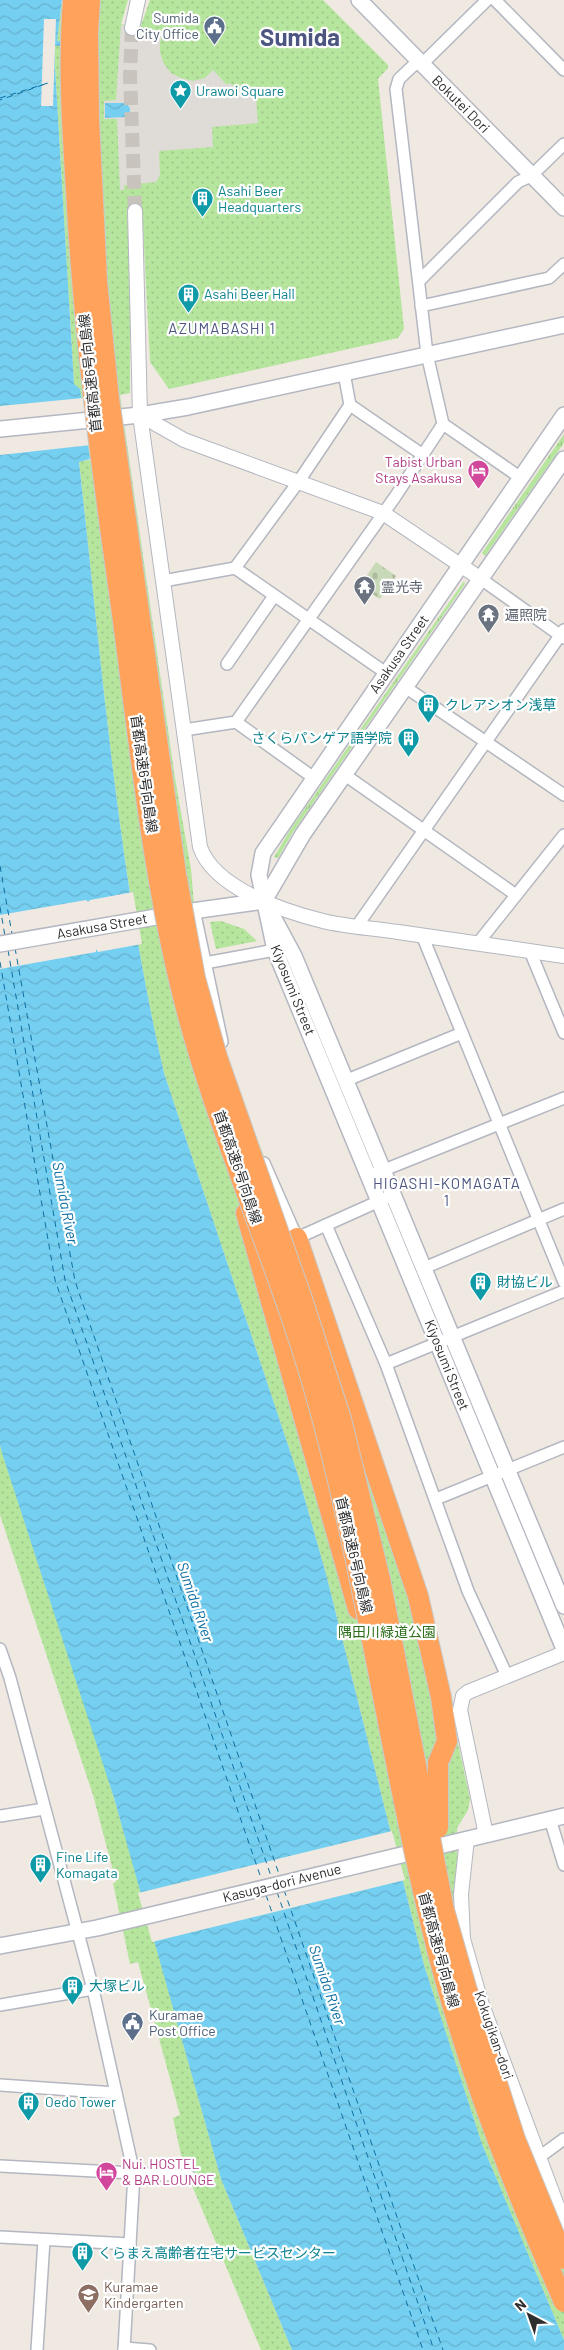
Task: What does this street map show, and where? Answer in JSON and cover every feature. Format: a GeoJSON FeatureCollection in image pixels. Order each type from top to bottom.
{"type":"FeatureCollection","features":[{"type":"Feature","properties":{"kind":"highway","name":"首都高速6号向島線"},"geometry":{"type":"LineString","coordinates":[[73,0],[70,78],[82,291],[94,409],[159,875],[179,980],[201,1060],[289,1314],[324,1424],[362,1583],[417,1867],[450,1993],[498,2144],[564,2302]]}},
{"type":"Feature","properties":{"kind":"highway","name":"首都高速6号向島線"},"geometry":{"type":"LineString","coordinates":[[90,0],[87,78],[97,281],[110,408],[178,884],[195,978],[217,1056],[302,1299],[341,1418],[380,1579],[444,1910],[466,1987],[515,2139],[564,2260]]}},
{"type":"Feature","properties":{"kind":"highway"},"geometry":{"type":"LineString","coordinates":[[224,1048],[227,1148],[389,1719]]}},
{"type":"Feature","properties":{"kind":"highway"},"geometry":{"type":"LineString","coordinates":[[297,1238],[418,1596],[441,1697],[447,1740],[438,1763],[438,1844],[444,1910]]}},
{"type":"Feature","properties":{"kind":"main road","name":"Bokutei Dori"},"geometry":{"type":"LineString","coordinates":[[358,0],[564,208]]}},
{"type":"Feature","properties":{"kind":"main road"},"geometry":{"type":"LineString","coordinates":[[0,430],[140,414],[344,373],[564,325]]}},
{"type":"Feature","properties":{"kind":"main road","name":"Asakusa Street"},"geometry":{"type":"LineString","coordinates":[[264,901],[259,875],[263,853],[564,416]]}},
{"type":"Feature","properties":{"kind":"main road","name":"Asakusa Street"},"geometry":{"type":"LineString","coordinates":[[264,901],[303,834],[564,459]]}},
{"type":"Feature","properties":{"kind":"main road","name":"Asakusa Street"},"geometry":{"type":"LineString","coordinates":[[0,944],[189,911],[264,901]]}},
{"type":"Feature","properties":{"kind":"main road","name":"Kiyosumi Street"},"geometry":{"type":"LineString","coordinates":[[264,901],[276,950],[438,1342],[564,1606]]}},
{"type":"Feature","properties":{"kind":"main road","name":"Kiyosumi Street"},"geometry":{"type":"LineString","coordinates":[[264,901],[289,942],[395,1195],[452,1337],[564,1648]]}},
{"type":"Feature","properties":{"kind":"main road","name":"Kasuga-dori Avenue"},"geometry":{"type":"LineString","coordinates":[[0,1943],[77,1933],[557,1818]]}},
{"type":"Feature","properties":{"kind":"street"},"geometry":{"type":"LineString","coordinates":[[132,28],[138,0]]}},
{"type":"Feature","properties":{"kind":"street"},"geometry":{"type":"LineString","coordinates":[[487,0],[399,79],[396,89],[427,354],[444,424],[521,478]]}},
{"type":"Feature","properties":{"kind":"street"},"geometry":{"type":"LineString","coordinates":[[495,0],[564,70]]}},
{"type":"Feature","properties":{"kind":"street"},"geometry":{"type":"LineString","coordinates":[[419,281],[518,182],[531,176],[564,144]]}},
{"type":"Feature","properties":{"kind":"street"},"geometry":{"type":"LineString","coordinates":[[135,211],[140,414],[200,847],[203,856],[225,880],[264,901],[323,921],[564,956]]}},
{"type":"Feature","properties":{"kind":"street"},"geometry":{"type":"LineString","coordinates":[[421,306],[549,278],[564,264]]}},
{"type":"Feature","properties":{"kind":"street"},"geometry":{"type":"LineString","coordinates":[[163,581],[235,568],[350,405],[344,373]]}},
{"type":"Feature","properties":{"kind":"street"},"geometry":{"type":"LineString","coordinates":[[350,405],[423,454]]}},
{"type":"Feature","properties":{"kind":"street"},"geometry":{"type":"LineString","coordinates":[[140,414],[184,440],[383,513],[563,635],[357,926]]}},
{"type":"Feature","properties":{"kind":"street"},"geometry":{"type":"LineString","coordinates":[[236,722],[444,424]]}},
{"type":"Feature","properties":{"kind":"street"},"geometry":{"type":"LineString","coordinates":[[235,568],[386,673]]}},
{"type":"Feature","properties":{"kind":"street"},"geometry":{"type":"LineString","coordinates":[[227,664],[274,596]]}},
{"type":"Feature","properties":{"kind":"street"},"geometry":{"type":"LineString","coordinates":[[405,687],[564,796]]}},
{"type":"Feature","properties":{"kind":"street"},"geometry":{"type":"LineString","coordinates":[[184,730],[236,722],[314,778]]}},
{"type":"Feature","properties":{"kind":"street"},"geometry":{"type":"LineString","coordinates":[[345,775],[516,895]]}},
{"type":"Feature","properties":{"kind":"street"},"geometry":{"type":"LineString","coordinates":[[478,943],[564,835]]}},
{"type":"Feature","properties":{"kind":"street"},"geometry":{"type":"LineString","coordinates":[[189,911],[205,963],[224,1048],[241,1107],[297,1238],[395,1195]]}},
{"type":"Feature","properties":{"kind":"street"},"geometry":{"type":"LineString","coordinates":[[422,935],[564,1282]]}},
{"type":"Feature","properties":{"kind":"street"},"geometry":{"type":"LineString","coordinates":[[205,963],[276,950]]}},
{"type":"Feature","properties":{"kind":"street"},"geometry":{"type":"LineString","coordinates":[[530,951],[564,1033]]}},
{"type":"Feature","properties":{"kind":"street"},"geometry":{"type":"LineString","coordinates":[[347,1080],[462,1033]]}},
{"type":"Feature","properties":{"kind":"street"},"geometry":{"type":"LineString","coordinates":[[369,1176],[564,1098]]}},
{"type":"Feature","properties":{"kind":"street"},"geometry":{"type":"LineString","coordinates":[[424,1268],[564,1209]]}},
{"type":"Feature","properties":{"kind":"street"},"geometry":{"type":"LineString","coordinates":[[326,1225],[386,1364],[468,1591],[507,1676]]}},
{"type":"Feature","properties":{"kind":"street"},"geometry":{"type":"LineString","coordinates":[[386,1364],[564,1291]]}},
{"type":"Feature","properties":{"kind":"street"},"geometry":{"type":"LineString","coordinates":[[436,1499],[564,1447]]}},
{"type":"Feature","properties":{"kind":"street"},"geometry":{"type":"LineString","coordinates":[[0,1649],[92,1989],[134,2174],[124,2349],[150,2350]]}},
{"type":"Feature","properties":{"kind":"street"},"geometry":{"type":"LineString","coordinates":[[486,1835],[460,1704],[468,1692],[564,1653]]}},
{"type":"Feature","properties":{"kind":"street"},"geometry":{"type":"LineString","coordinates":[[0,1816],[44,1809]]}},
{"type":"Feature","properties":{"kind":"street"},"geometry":{"type":"LineString","coordinates":[[557,1818],[564,1865]]}},
{"type":"Feature","properties":{"kind":"street","name":"Kokugikan-dori"},"geometry":{"type":"LineString","coordinates":[[467,1839],[461,1894],[463,1939],[481,2002],[564,2224]]}},
{"type":"Feature","properties":{"kind":"street"},"geometry":{"type":"LineString","coordinates":[[0,2005],[92,1989]]}},
{"type":"Feature","properties":{"kind":"street"},"geometry":{"type":"LineString","coordinates":[[0,2085],[116,2093]]}},
{"type":"Feature","properties":{"kind":"street"},"geometry":{"type":"LineString","coordinates":[[538,2158],[564,2139]]}},
{"type":"Feature","properties":{"kind":"street"},"geometry":{"type":"LineString","coordinates":[[0,2166],[189,2176]]}},
{"type":"Feature","properties":{"kind":"street"},"geometry":{"type":"LineString","coordinates":[[0,2237],[130,2244]]}},
{"type":"Feature","properties":{"kind":"street"},"geometry":{"type":"LineString","coordinates":[[37,2350],[44,2240]]}},
{"type":"Feature","properties":{"kind":"green space","name":"隅田川緑道公園"},"geometry":{"type":"Polygon","coordinates":[[[62,0],[128,0],[121,24],[140,28],[150,0],[323,0],[388,65],[388,68],[378,79],[404,329],[398,338],[169,389],[150,362],[142,209],[127,210],[130,277],[130,393],[120,395],[175,778],[191,869],[197,939],[215,1022],[272,1179],[455,1729],[470,1799],[468,1810],[457,1828],[457,1888],[464,1952],[564,2238],[564,2340],[482,2144],[424,1965],[326,1574],[298,1475],[164,1073],[148,998],[123,846],[79,461],[90,460],[80,389],[74,384],[55,68],[55,46],[62,46],[57,41],[62,0]]]}},
{"type":"Feature","properties":{"kind":"green space"},"geometry":{"type":"Polygon","coordinates":[[[564,434],[564,443],[485,556],[482,553],[564,434]]]}},
{"type":"Feature","properties":{"kind":"green space"},"geometry":{"type":"Polygon","coordinates":[[[376,562],[396,576],[380,599],[360,586],[376,562]]]}},
{"type":"Feature","properties":{"kind":"green space"},"geometry":{"type":"Polygon","coordinates":[[[464,581],[465,584],[293,832],[278,858],[274,857],[290,830],[464,581]]]}},
{"type":"Feature","properties":{"kind":"green space"},"geometry":{"type":"Polygon","coordinates":[[[221,921],[244,929],[257,941],[216,949],[210,922],[221,921]]]}},
{"type":"Feature","properties":{"kind":"green space"},"geometry":{"type":"Polygon","coordinates":[[[0,1445],[96,1738],[221,2179],[292,2350],[261,2350],[183,2164],[173,2118],[180,2115],[138,1962],[130,1964],[113,1883],[116,1882],[93,1795],[0,1515],[0,1445]]]}},
{"type":"Feature","properties":{"kind":"shaded area","name":"Urawoi Square"},"geometry":{"type":"Polygon","coordinates":[[[121,25],[164,32],[160,42],[160,53],[164,64],[171,73],[193,81],[205,78],[213,70],[227,85],[229,83],[256,99],[258,123],[212,127],[213,147],[159,151],[160,175],[156,182],[137,184],[137,180],[130,181],[129,185],[124,185],[124,190],[120,190],[117,119],[104,119],[104,101],[116,100],[121,25]]]}},
{"type":"Feature","properties":{"kind":"water","name":"Sumida River"},"geometry":{"type":"Polygon","coordinates":[[[0,0],[62,0],[57,41],[63,42],[62,46],[55,46],[55,68],[74,384],[80,389],[90,459],[79,462],[123,846],[148,998],[164,1073],[298,1475],[326,1574],[424,1965],[482,2144],[564,2340],[564,2350],[292,2350],[221,2179],[114,1798],[0,1445],[0,0]]]}},
{"type":"Feature","properties":{"kind":"water"},"geometry":{"type":"Polygon","coordinates":[[[105,103],[126,103],[130,108],[130,112],[125,117],[105,118],[105,103]]]}},
{"type":"Feature","properties":{"kind":"pier"},"geometry":{"type":"Polygon","coordinates":[[[44,19],[56,19],[53,106],[41,106],[44,19]]]}},
{"type":"Feature","properties":{"kind":"pier"},"geometry":{"type":"Polygon","coordinates":[[[83,398],[91,445],[0,455],[0,406],[83,398]]]}},
{"type":"Feature","properties":{"kind":"pier"},"geometry":{"type":"Polygon","coordinates":[[[133,892],[142,944],[98,952],[96,949],[96,952],[0,969],[0,915],[86,900],[88,902],[90,900],[133,892]]]}},
{"type":"Feature","properties":{"kind":"pier"},"geometry":{"type":"Polygon","coordinates":[[[392,1831],[405,1880],[152,1942],[138,1893],[392,1831]]]}},
{"type":"Feature","properties":{"kind":"ferry route"},"geometry":{"type":"LineString","coordinates":[[0,98],[48,83],[0,100]]}},
{"type":"Feature","properties":{"kind":"ferry route"},"geometry":{"type":"LineString","coordinates":[[0,866],[12,934]]}},
{"type":"Feature","properties":{"kind":"ferry route"},"geometry":{"type":"LineString","coordinates":[[0,907],[5,936]]}},
{"type":"Feature","properties":{"kind":"ferry route"},"geometry":{"type":"LineString","coordinates":[[15,948],[75,1281],[280,1877]]}},
{"type":"Feature","properties":{"kind":"ferry route"},"geometry":{"type":"LineString","coordinates":[[8,950],[65,1280],[272,1879]]}},
{"type":"Feature","properties":{"kind":"ferry route"},"geometry":{"type":"LineString","coordinates":[[0,962],[55,1280],[262,1881]]}},
{"type":"Feature","properties":{"kind":"ferry route"},"geometry":{"type":"LineString","coordinates":[[284,1890],[443,2350]]}},
{"type":"Feature","properties":{"kind":"ferry route"},"geometry":{"type":"LineString","coordinates":[[277,1892],[434,2350]]}},
{"type":"Feature","properties":{"kind":"ferry route"},"geometry":{"type":"LineString","coordinates":[[266,1895],[423,2350]]}},
{"type":"Feature","properties":{"kind":"tunnel"},"geometry":{"type":"LineString","coordinates":[[132,28],[130,75],[135,211]]}},
{"type":"Feature","properties":{"kind":"place","name":"Sumida City Office"},"geometry":{"type":"Point","coordinates":[215,45]}},
{"type":"Feature","properties":{"kind":"place","name":"Urawoi Square"},"geometry":{"type":"Point","coordinates":[180,110]}},
{"type":"Feature","properties":{"kind":"place","name":"Asahi Beer Headquarters"},"geometry":{"type":"Point","coordinates":[202,218]}},
{"type":"Feature","properties":{"kind":"place","name":"Asahi Beer Hall"},"geometry":{"type":"Point","coordinates":[188,313]}},
{"type":"Feature","properties":{"kind":"place","name":"Tabist Urban Stays Asakusa"},"geometry":{"type":"Point","coordinates":[478,489]}},
{"type":"Feature","properties":{"kind":"place","name":"霊光寺"},"geometry":{"type":"Point","coordinates":[365,606]}},
{"type":"Feature","properties":{"kind":"place","name":"遍照院"},"geometry":{"type":"Point","coordinates":[489,634]}},
{"type":"Feature","properties":{"kind":"place","name":"クレアシオン浅草"},"geometry":{"type":"Point","coordinates":[429,724]}},
{"type":"Feature","properties":{"kind":"place","name":"さくらパンゲア語学院"},"geometry":{"type":"Point","coordinates":[408,757]}},
{"type":"Feature","properties":{"kind":"place","name":"財協ビル"},"geometry":{"type":"Point","coordinates":[481,1301]}},
{"type":"Feature","properties":{"kind":"place","name":"Fine Life Komagata"},"geometry":{"type":"Point","coordinates":[40,1884]}},
{"type":"Feature","properties":{"kind":"place","name":"大塚ビル"},"geometry":{"type":"Point","coordinates":[73,2005]}},
{"type":"Feature","properties":{"kind":"place","name":"Kuramae Post Office"},"geometry":{"type":"Point","coordinates":[133,2042]}},
{"type":"Feature","properties":{"kind":"place","name":"Oedo Tower"},"geometry":{"type":"Point","coordinates":[29,2121]}},
{"type":"Feature","properties":{"kind":"place","name":"Nui. HOSTEL & BAR LOUNGE"},"geometry":{"type":"Point","coordinates":[106,2191]}},
{"type":"Feature","properties":{"kind":"place","name":"くらまえ高齢者在宅サービスセンター"},"geometry":{"type":"Point","coordinates":[82,2272]}},
{"type":"Feature","properties":{"kind":"place","name":"Kuramae Kindergarten"},"geometry":{"type":"Point","coordinates":[88,2314]}},
{"type":"Feature","properties":{"kind":"district","name":"Sumida"},"geometry":{"type":"Point","coordinates":[300,38]}},
{"type":"Feature","properties":{"kind":"district","name":"AZUMABASHI 1"},"geometry":{"type":"Point","coordinates":[222,329]}},
{"type":"Feature","properties":{"kind":"district","name":"HIGASHI-KOMAGATA 1"},"geometry":{"type":"Point","coordinates":[447,1192]}}]}
